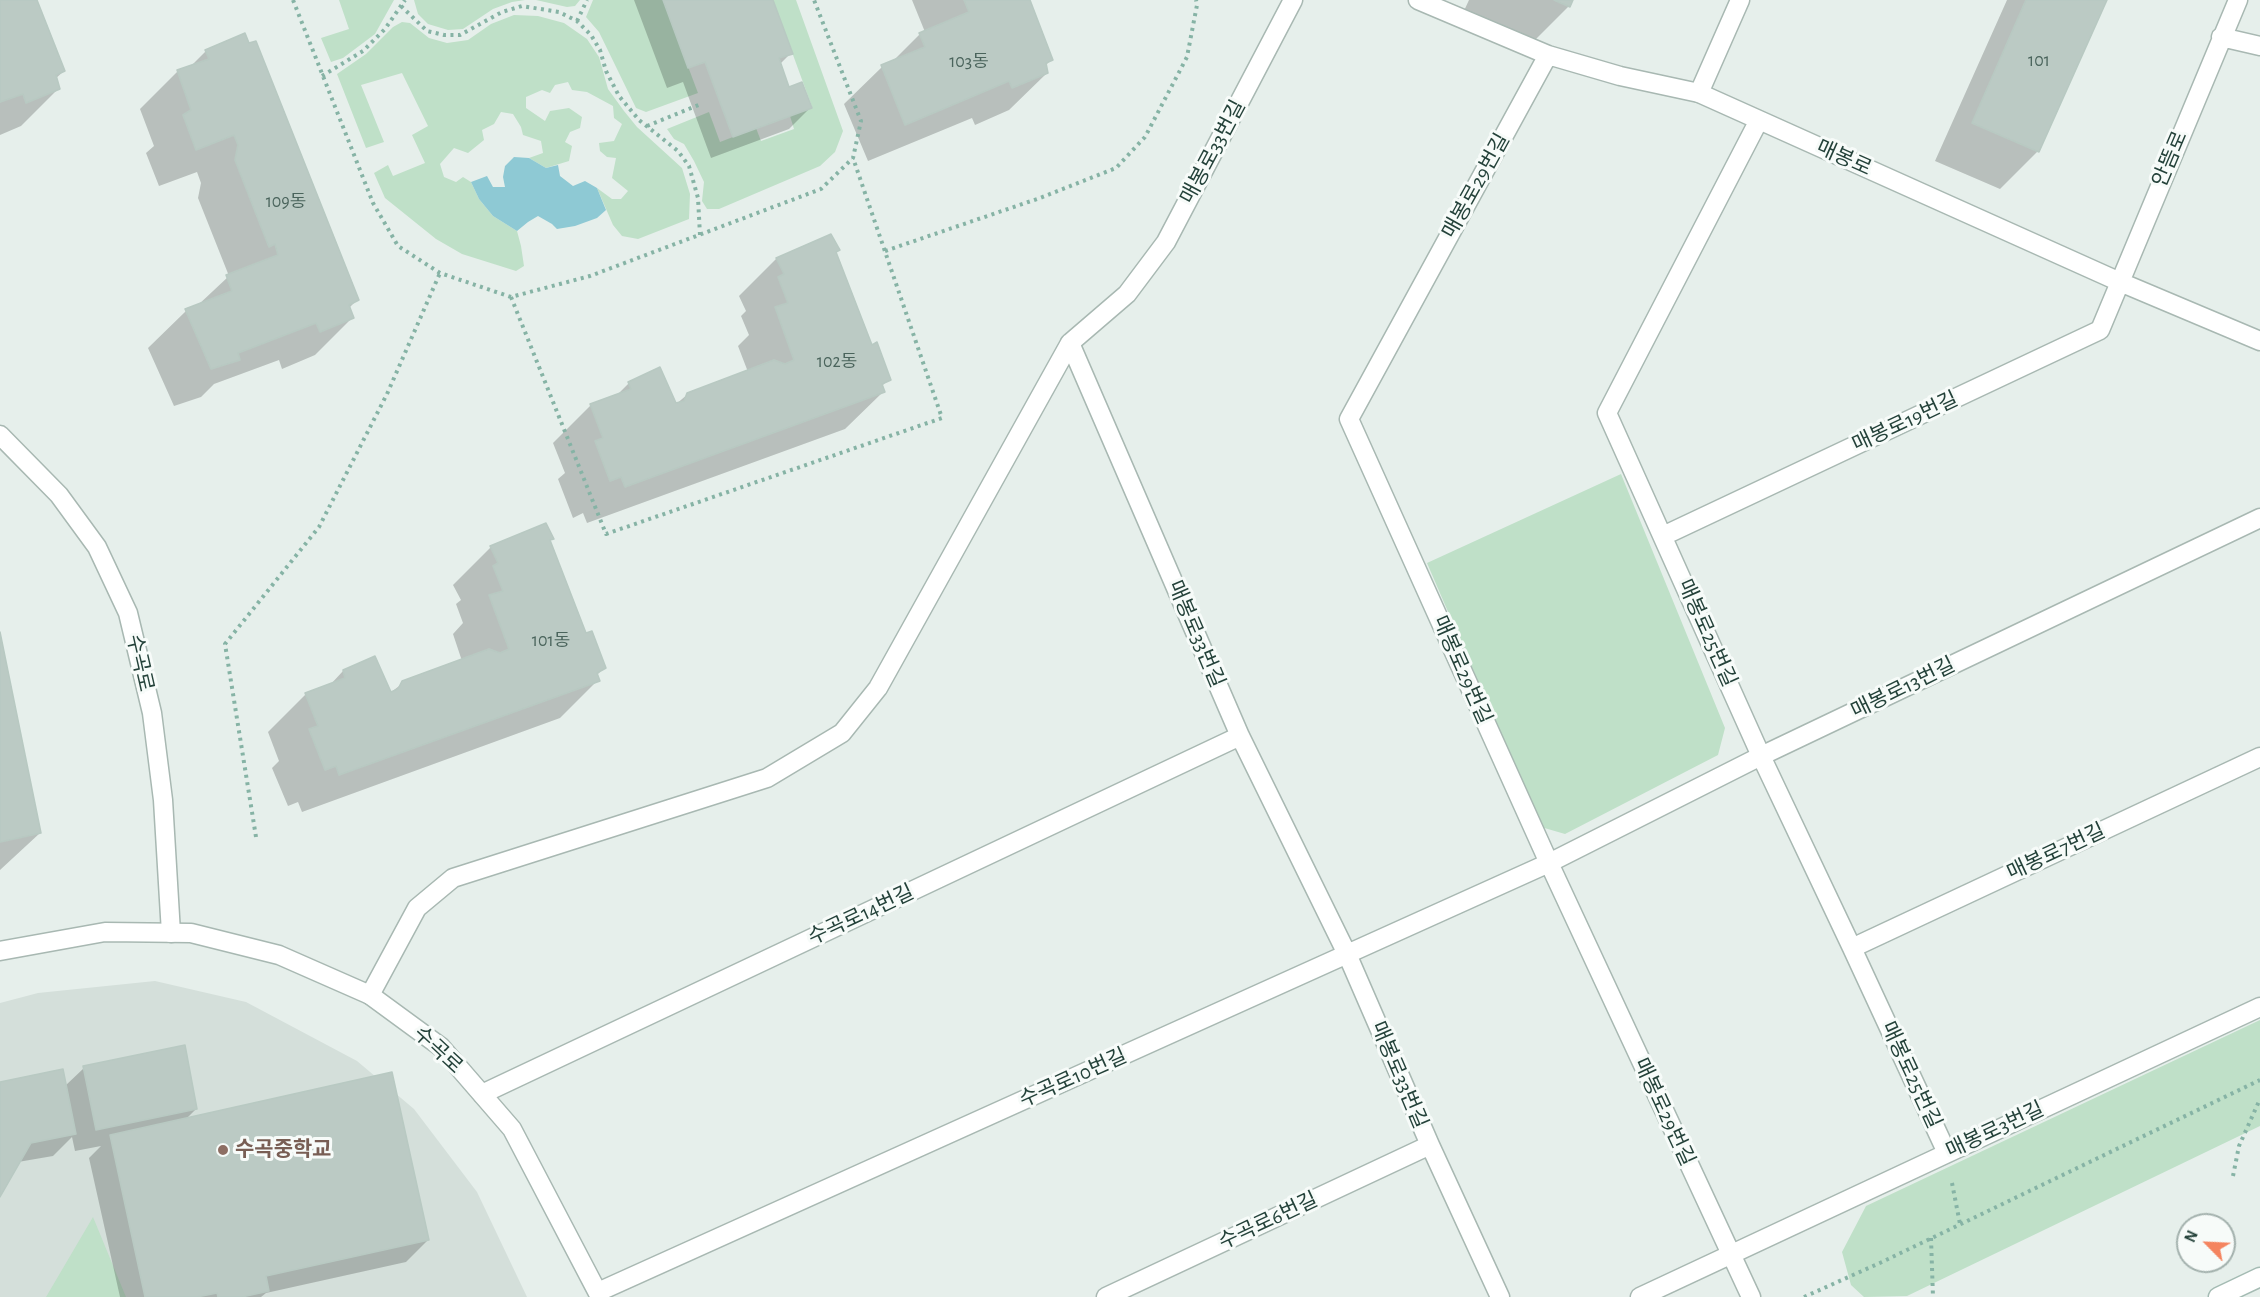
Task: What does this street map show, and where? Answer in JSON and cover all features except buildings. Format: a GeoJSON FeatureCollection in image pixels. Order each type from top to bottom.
{"type":"FeatureCollection","features":[{"type":"Feature","properties":{"kind":"street","name":"매봉로33번길"},"geometry":{"type":"LineString","coordinates":[[1293,0],[1166,242],[1127,294],[1070,343],[1240,736],[1347,954],[1430,1145],[1500,1297]]}},
{"type":"Feature","properties":{"kind":"street","name":"매봉로"},"geometry":{"type":"LineString","coordinates":[[1419,0],[1548,55],[1620,76],[1699,93],[2120,282],[2260,341]]}},
{"type":"Feature","properties":{"kind":"street"},"geometry":{"type":"LineString","coordinates":[[1699,93],[1740,0]]}},
{"type":"Feature","properties":{"kind":"street","name":"안뜸로"},"geometry":{"type":"LineString","coordinates":[[2120,282],[2238,0]]}},
{"type":"Feature","properties":{"kind":"street"},"geometry":{"type":"LineString","coordinates":[[2221,37],[2260,46]]}},
{"type":"Feature","properties":{"kind":"street","name":"매봉로29번길"},"geometry":{"type":"LineString","coordinates":[[1548,55],[1349,419],[1549,863],[1751,1297]]}},
{"type":"Feature","properties":{"kind":"street","name":"매봉로25번길"},"geometry":{"type":"LineString","coordinates":[[1759,120],[1607,413],[1761,756],[1947,1153]]}},
{"type":"Feature","properties":{"kind":"street","name":"매봉로19번길"},"geometry":{"type":"LineString","coordinates":[[1663,536],[2100,330],[2120,282]]}},
{"type":"Feature","properties":{"kind":"street"},"geometry":{"type":"LineString","coordinates":[[370,995],[417,908],[453,878],[767,778],[842,733],[878,688],[1070,343]]}},
{"type":"Feature","properties":{"kind":"street","name":"수곡로"},"geometry":{"type":"LineString","coordinates":[[0,435],[59,495],[97,548],[128,613],[152,713],[163,800],[171,933]]}},
{"type":"Feature","properties":{"kind":"street","name":"매봉로13번길"},"geometry":{"type":"LineString","coordinates":[[1549,863],[1761,756],[2260,518]]}},
{"type":"Feature","properties":{"kind":"street","name":"수곡로14번길"},"geometry":{"type":"LineString","coordinates":[[482,1094],[1240,736]]}},
{"type":"Feature","properties":{"kind":"street","name":"매봉로7번길"},"geometry":{"type":"LineString","coordinates":[[1852,948],[2260,757]]}},
{"type":"Feature","properties":{"kind":"street","name":"수곡로10번길"},"geometry":{"type":"LineString","coordinates":[[599,1295],[1549,863]]}},
{"type":"Feature","properties":{"kind":"street","name":"수곡로"},"geometry":{"type":"LineString","coordinates":[[0,951],[105,932],[191,933],[279,956],[370,995],[441,1047],[512,1129],[599,1295]]}},
{"type":"Feature","properties":{"kind":"street","name":"매봉로3번길"},"geometry":{"type":"LineString","coordinates":[[1640,1297],[2260,1006]]}},
{"type":"Feature","properties":{"kind":"street","name":"수곡로6번길"},"geometry":{"type":"LineString","coordinates":[[1106,1297],[1430,1145]]}},
{"type":"Feature","properties":{"kind":"street"},"geometry":{"type":"LineString","coordinates":[[2218,1297],[2260,1277]]}},
{"type":"Feature","properties":{"kind":"path"},"geometry":{"type":"LineString","coordinates":[[292,0],[373,203],[398,246],[440,273],[511,297],[590,276],[821,189],[853,158]]}},
{"type":"Feature","properties":{"kind":"path"},"geometry":{"type":"LineString","coordinates":[[322,76],[363,51],[385,29],[405,0]]}},
{"type":"Feature","properties":{"kind":"path"},"geometry":{"type":"LineString","coordinates":[[577,21],[587,0]]}},
{"type":"Feature","properties":{"kind":"path"},"geometry":{"type":"LineString","coordinates":[[511,297],[606,534],[942,418],[853,158],[861,121],[814,0]]}},
{"type":"Feature","properties":{"kind":"path"},"geometry":{"type":"LineString","coordinates":[[885,251],[1040,198],[1116,168],[1145,137],[1187,57],[1196,0]]}},
{"type":"Feature","properties":{"kind":"path"},"geometry":{"type":"LineString","coordinates":[[401,6],[427,31],[444,35],[460,35],[502,12],[522,6],[559,12],[577,21],[591,35],[600,50],[606,71],[618,96],[646,126],[678,151],[689,166],[698,198],[700,235]]}},
{"type":"Feature","properties":{"kind":"path"},"geometry":{"type":"LineString","coordinates":[[646,126],[701,104]]}},
{"type":"Feature","properties":{"kind":"path"},"geometry":{"type":"LineString","coordinates":[[256,837],[225,644],[319,527],[387,394],[440,273]]}},
{"type":"Feature","properties":{"kind":"path"},"geometry":{"type":"LineString","coordinates":[[1804,1297],[1882,1262],[2260,1080]]}},
{"type":"Feature","properties":{"kind":"path"},"geometry":{"type":"LineString","coordinates":[[2233,1176],[2239,1146],[2260,1099]]}},
{"type":"Feature","properties":{"kind":"path"},"geometry":{"type":"LineString","coordinates":[[1947,1153],[1960,1224]]}},
{"type":"Feature","properties":{"kind":"path"},"geometry":{"type":"LineString","coordinates":[[1931,1238],[1933,1297]]}},
{"type":"Feature","properties":{"kind":"shaded area","name":"수곡중학교"},"geometry":{"type":"Polygon","coordinates":[[[155,981],[246,1002],[357,1061],[414,1109],[477,1192],[527,1297],[0,1297],[0,1003],[38,993],[155,981]]]}},
{"type":"Feature","properties":{"kind":"green space"},"geometry":{"type":"Polygon","coordinates":[[[339,0],[394,0],[375,34],[343,58],[331,62],[321,38],[349,29],[339,0]]]}},
{"type":"Feature","properties":{"kind":"green space"},"geometry":{"type":"Polygon","coordinates":[[[414,0],[525,0],[493,9],[463,29],[448,30],[428,24],[418,14],[414,0]]]}},
{"type":"Feature","properties":{"kind":"green space"},"geometry":{"type":"Polygon","coordinates":[[[536,0],[580,0],[575,6],[567,7],[536,0]]]}},
{"type":"Feature","properties":{"kind":"green space"},"geometry":{"type":"Polygon","coordinates":[[[593,0],[663,0],[698,93],[646,112],[636,108],[599,32],[586,17],[593,0]]]}},
{"type":"Feature","properties":{"kind":"green space"},"geometry":{"type":"Polygon","coordinates":[[[773,0],[796,0],[843,131],[835,152],[820,166],[719,209],[707,209],[702,201],[704,182],[694,161],[684,144],[674,139],[667,129],[709,112],[720,142],[756,128],[761,141],[794,129],[790,116],[812,107],[773,0]]]}},
{"type":"Feature","properties":{"kind":"green space"},"geometry":{"type":"Polygon","coordinates":[[[514,15],[538,16],[564,23],[587,39],[599,57],[608,89],[624,111],[637,127],[682,168],[690,194],[689,219],[638,239],[622,236],[613,225],[597,188],[612,199],[621,199],[628,191],[612,178],[616,158],[607,157],[600,151],[599,143],[614,141],[622,124],[614,118],[613,106],[587,92],[572,90],[568,82],[555,85],[550,93],[542,90],[526,97],[526,108],[545,121],[550,111],[569,108],[582,117],[580,128],[570,132],[565,142],[572,146],[569,161],[546,168],[529,158],[543,153],[541,141],[523,135],[513,114],[501,112],[494,124],[482,130],[484,140],[468,153],[454,148],[440,164],[444,177],[456,182],[463,177],[471,182],[479,199],[493,216],[517,231],[524,266],[516,271],[462,254],[436,239],[385,198],[374,173],[388,165],[393,176],[425,163],[412,135],[428,126],[402,73],[361,85],[384,142],[366,148],[337,74],[366,54],[393,27],[402,22],[410,23],[429,38],[447,43],[468,40],[491,24],[514,15]]]}},
{"type":"Feature","properties":{"kind":"green space"},"geometry":{"type":"Polygon","coordinates":[[[1621,474],[1725,728],[1718,755],[1565,834],[1541,827],[1427,563],[1621,474]]]}},
{"type":"Feature","properties":{"kind":"green space"},"geometry":{"type":"Polygon","coordinates":[[[2260,1020],[2260,1126],[1907,1296],[1864,1297],[1851,1285],[1842,1252],[1866,1206],[2260,1020]]]}},
{"type":"Feature","properties":{"kind":"green space"},"geometry":{"type":"Polygon","coordinates":[[[93,1217],[126,1297],[46,1297],[93,1217]]]}},
{"type":"Feature","properties":{"kind":"water"},"geometry":{"type":"Polygon","coordinates":[[[514,157],[529,158],[546,168],[558,165],[560,176],[573,186],[585,181],[597,188],[606,210],[597,218],[575,226],[557,229],[538,216],[517,231],[493,216],[479,199],[471,182],[487,176],[493,187],[505,187],[503,177],[505,166],[514,157]]]}},
{"type":"Feature","properties":{"kind":"place","name":"수곡중학교"},"geometry":{"type":"Point","coordinates":[223,1150]}}]}
